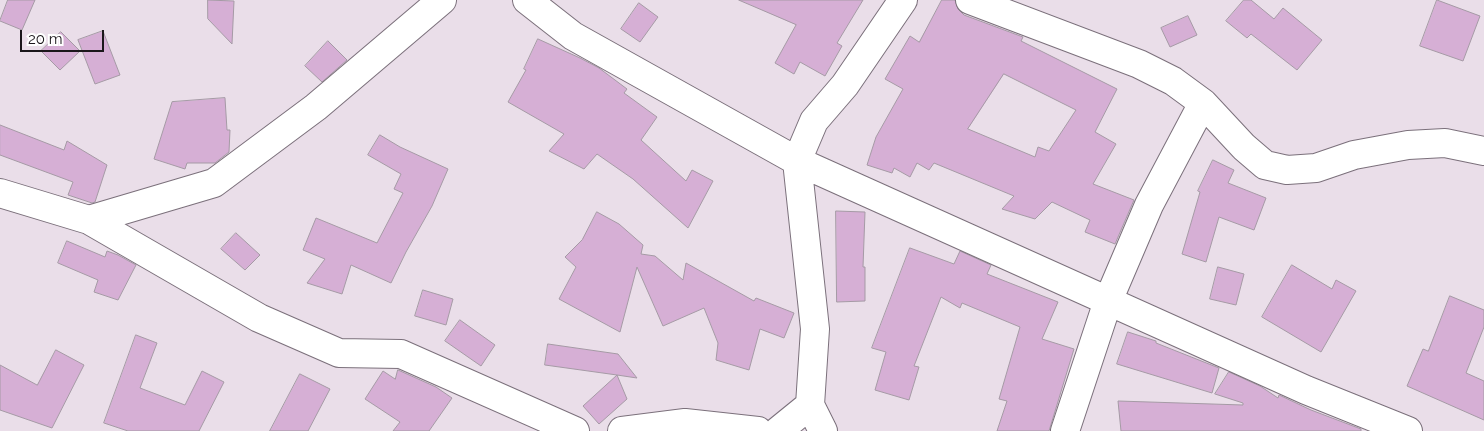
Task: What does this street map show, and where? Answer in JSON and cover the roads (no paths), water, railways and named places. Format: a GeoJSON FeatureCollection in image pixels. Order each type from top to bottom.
{"type":"FeatureCollection","features":[{"type":"Feature","properties":{"kind":"street"},"geometry":{"type":"LineString","coordinates":[[89,220],[214,184],[316,107],[442,0]]}},
{"type":"Feature","properties":{"kind":"street"},"geometry":{"type":"LineString","coordinates":[[527,0],[573,36],[797,161],[1306,390],[1408,431]]}},
{"type":"Feature","properties":{"kind":"street"},"geometry":{"type":"LineString","coordinates":[[824,431],[810,405],[814,329],[797,161],[814,121],[845,85],[903,0]]}},
{"type":"Feature","properties":{"kind":"street"},"geometry":{"type":"LineString","coordinates":[[970,0],[1139,64],[1173,81],[1203,103],[1244,147],[1265,165],[1287,170],[1316,168],[1354,155],[1408,144],[1445,143],[1484,151]]}},
{"type":"Feature","properties":{"kind":"street"},"geometry":{"type":"LineString","coordinates":[[1065,431],[1108,301],[1149,205],[1203,103]]}},
{"type":"Feature","properties":{"kind":"street"},"geometry":{"type":"LineString","coordinates":[[0,194],[89,220],[259,318],[339,353],[401,354],[575,431]]}},
{"type":"Feature","properties":{"kind":"street"},"geometry":{"type":"LineString","coordinates":[[778,431],[810,405]]}},
{"type":"Feature","properties":{"kind":"street"},"geometry":{"type":"LineString","coordinates":[[622,431],[685,423],[758,431]]}}]}
